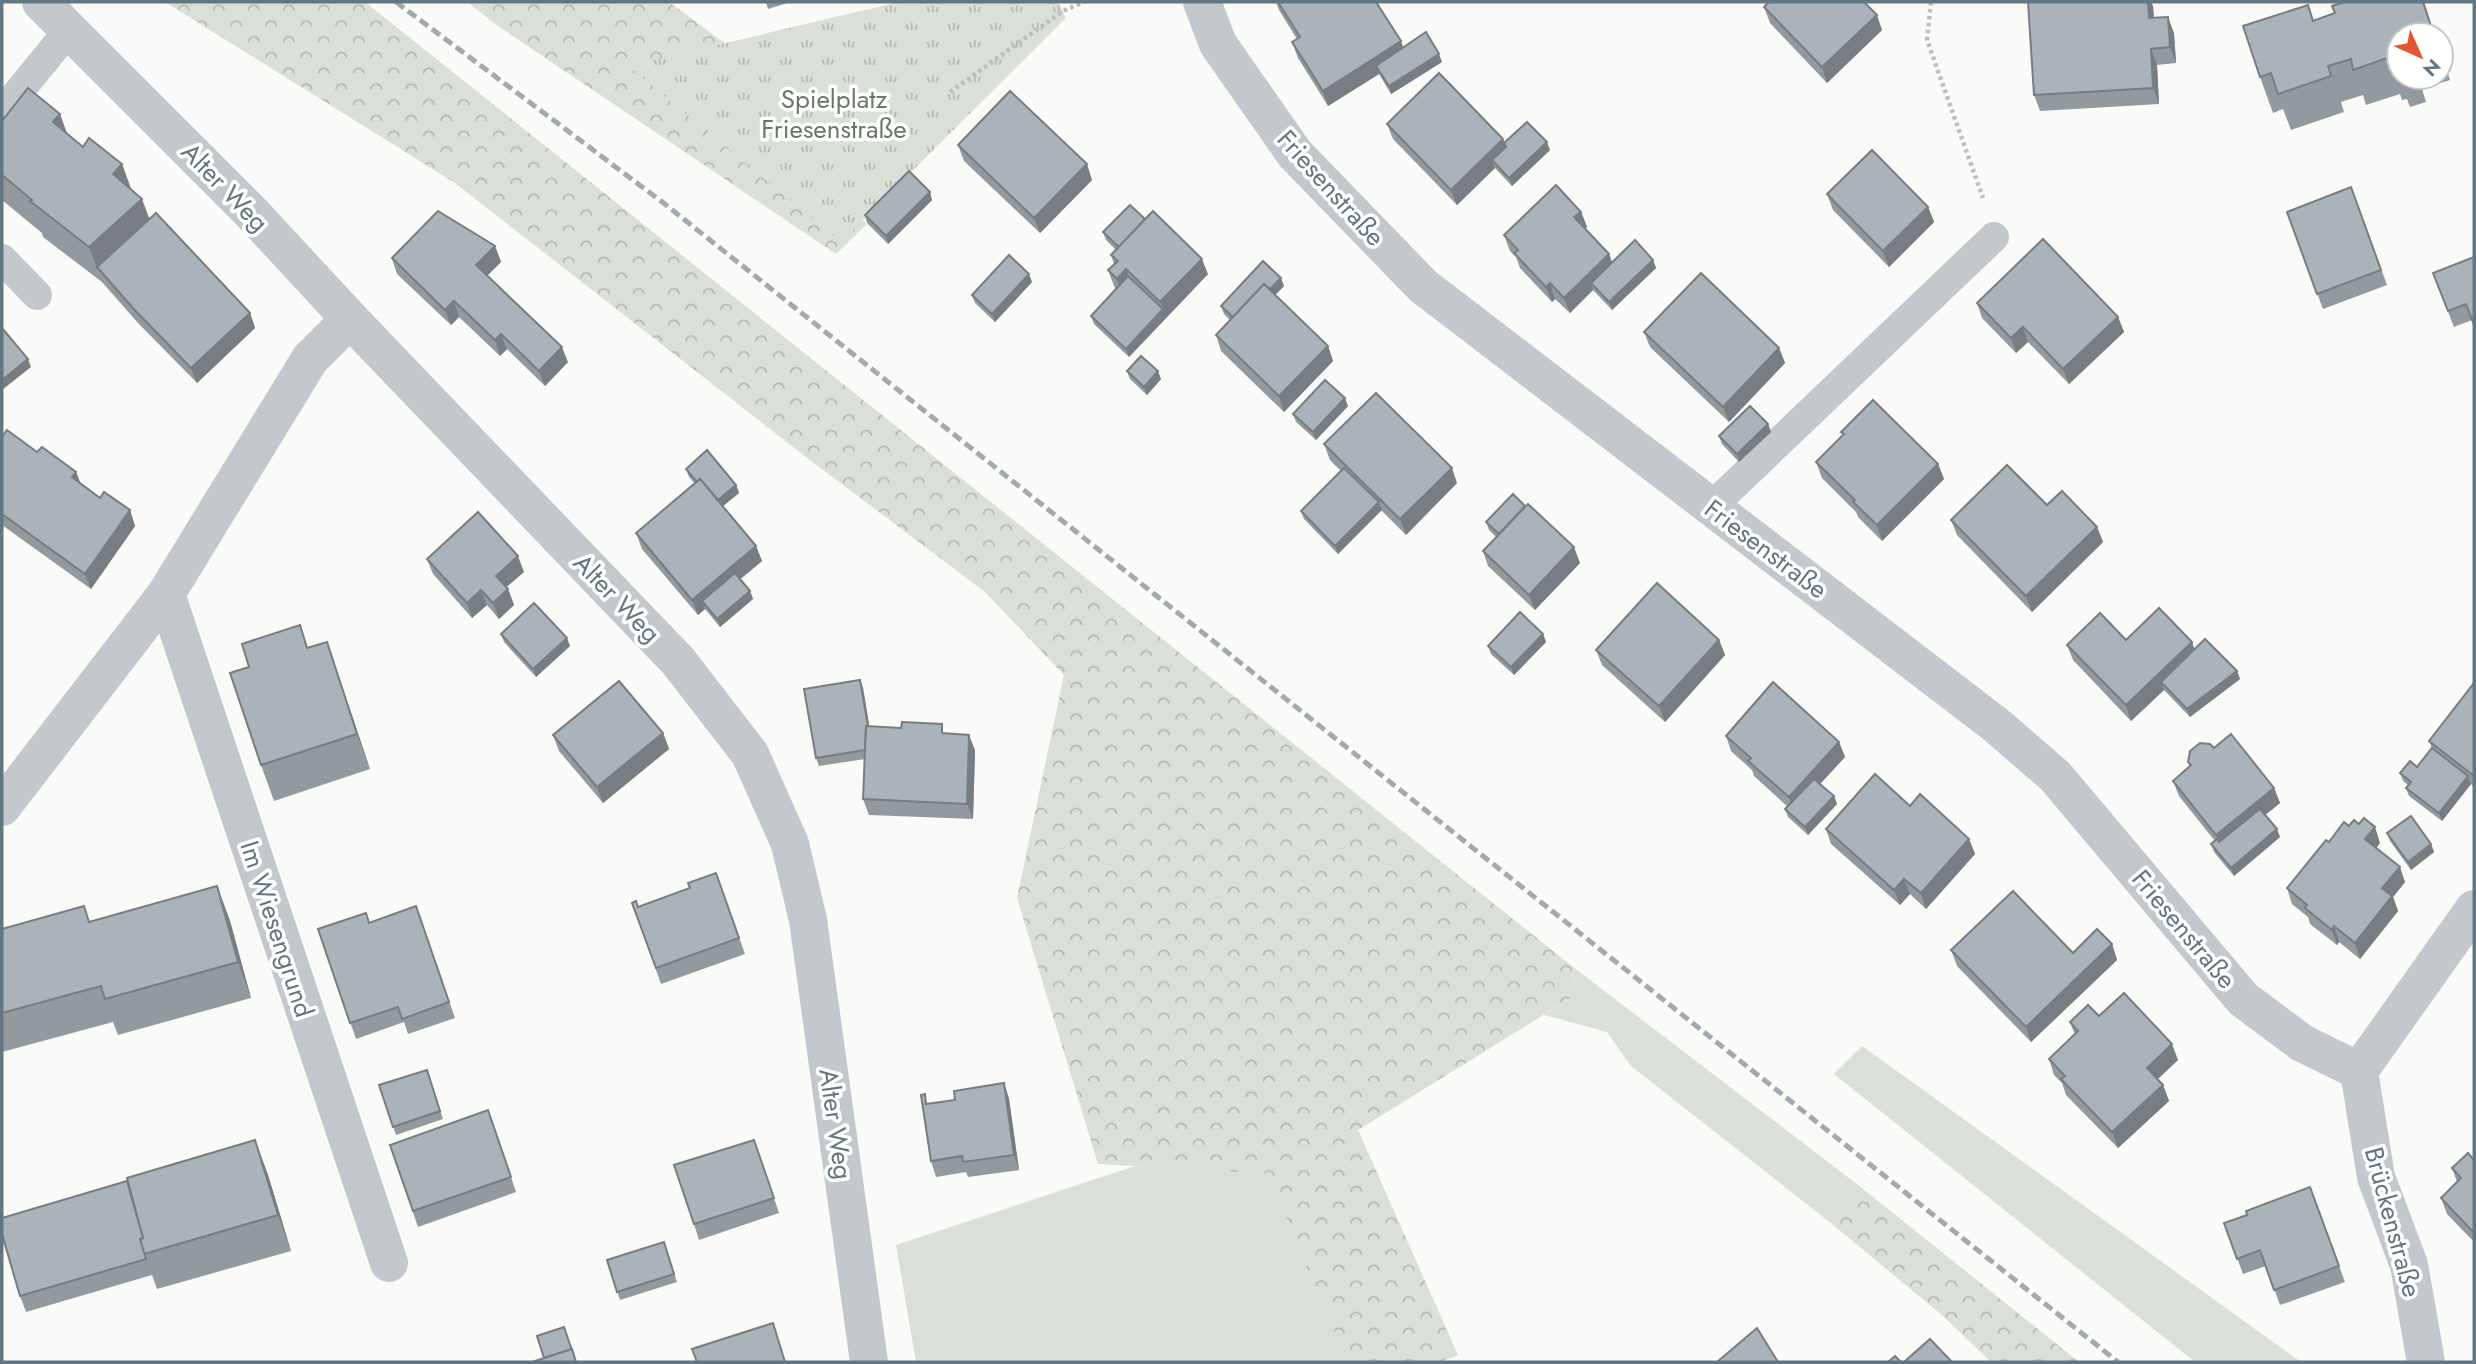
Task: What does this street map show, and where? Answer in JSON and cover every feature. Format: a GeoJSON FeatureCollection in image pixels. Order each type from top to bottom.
{"type":"FeatureCollection","features":[{"type":"Feature","properties":{"kind":"street","name":"Alter Weg"},"geometry":{"type":"LineString","coordinates":[[41,2],[248,209],[678,661],[751,754],[790,844],[808,920],[869,1362]]}},
{"type":"Feature","properties":{"kind":"street","name":"Friesenstraße"},"geometry":{"type":"LineString","coordinates":[[1202,2],[1218,44],[1295,155],[1423,286],[1996,724],[2055,776],[2243,999],[2302,1043],[2359,1071]]}},
{"type":"Feature","properties":{"kind":"street"},"geometry":{"type":"LineString","coordinates":[[2,807],[166,594],[310,359],[350,319]]}},
{"type":"Feature","properties":{"kind":"street","name":"Im Wiesengrund"},"geometry":{"type":"LineString","coordinates":[[166,594],[389,1263]]}},
{"type":"Feature","properties":{"kind":"street"},"geometry":{"type":"LineString","coordinates":[[2359,1071],[2474,909]]}},
{"type":"Feature","properties":{"kind":"street","name":"Brückenstraße"},"geometry":{"type":"LineString","coordinates":[[2359,1071],[2376,1177],[2409,1265],[2426,1362]]}},
{"type":"Feature","properties":{"kind":"lane"},"geometry":{"type":"LineString","coordinates":[[2,117],[12,100],[69,30]]}},
{"type":"Feature","properties":{"kind":"lane"},"geometry":{"type":"LineString","coordinates":[[1710,507],[1994,237]]}},
{"type":"Feature","properties":{"kind":"lane"},"geometry":{"type":"LineString","coordinates":[[2,259],[37,295]]}},
{"type":"Feature","properties":{"kind":"path"},"geometry":{"type":"LineString","coordinates":[[950,92],[1063,11],[1084,2]]}},
{"type":"Feature","properties":{"kind":"path"},"geometry":{"type":"LineString","coordinates":[[1931,2],[1927,40],[1984,203]]}},
{"type":"Feature","properties":{"kind":"green space"},"geometry":{"type":"Polygon","coordinates":[[[165,2],[365,2],[1573,967],[1577,994],[1358,1130],[1458,1355],[1440,1362],[1347,1362],[1268,1174],[1098,1164],[1017,898],[1064,675],[985,592],[802,454],[455,183],[165,2]]]}},
{"type":"Feature","properties":{"kind":"green space"},"geometry":{"type":"Polygon","coordinates":[[[467,2],[669,2],[746,59],[722,111],[867,224],[836,254],[498,26],[467,2]]]}},
{"type":"Feature","properties":{"kind":"green space","name":"Spielplatz Friesenstraße"},"geometry":{"type":"Polygon","coordinates":[[[899,2],[1058,2],[1066,18],[841,242],[628,66],[899,2]]]}},
{"type":"Feature","properties":{"kind":"green space"},"geometry":{"type":"Polygon","coordinates":[[[1573,967],[1858,1185],[1832,1224],[1631,1066],[1607,1032],[1544,1015],[1577,994],[1573,967]]]}},
{"type":"Feature","properties":{"kind":"green space"},"geometry":{"type":"Polygon","coordinates":[[[1862,1046],[2301,1362],[2195,1362],[1834,1074],[1862,1046]]]}},
{"type":"Feature","properties":{"kind":"green space"},"geometry":{"type":"Polygon","coordinates":[[[1135,1166],[1269,1174],[1347,1362],[916,1362],[896,1245],[1135,1166]]]}},
{"type":"Feature","properties":{"kind":"green space"},"geometry":{"type":"Polygon","coordinates":[[[1858,1185],[2079,1362],[1991,1362],[1942,1315],[1832,1224],[1858,1185]]]}},
{"type":"Feature","properties":{"kind":"building"},"geometry":{"type":"Polygon","coordinates":[[[1278,2],[1376,2],[1401,41],[1323,91],[1292,42],[1300,37],[1278,2]]]}},
{"type":"Feature","properties":{"kind":"building"},"geometry":{"type":"Polygon","coordinates":[[[1769,2],[1864,2],[1877,15],[1822,67],[1764,7],[1769,2]]]}},
{"type":"Feature","properties":{"kind":"building"},"geometry":{"type":"Polygon","coordinates":[[[2028,2],[2148,2],[2149,18],[2168,17],[2170,47],[2151,49],[2153,88],[2034,95],[2028,2]]]}},
{"type":"Feature","properties":{"kind":"building"},"geometry":{"type":"Polygon","coordinates":[[[2345,2],[2423,2],[2429,21],[2385,21],[2385,59],[2353,70],[2351,59],[2328,66],[2331,76],[2278,94],[2271,73],[2260,77],[2243,26],[2308,5],[2313,21],[2335,13],[2332,6],[2345,2]]]}},
{"type":"Feature","properties":{"kind":"building"},"geometry":{"type":"Polygon","coordinates":[[[1426,32],[1439,54],[1389,86],[1376,66],[1426,32]]]}},
{"type":"Feature","properties":{"kind":"building"},"geometry":{"type":"Polygon","coordinates":[[[1439,73],[1503,139],[1451,190],[1387,124],[1439,73]]]}},
{"type":"Feature","properties":{"kind":"building"},"geometry":{"type":"Polygon","coordinates":[[[28,88],[60,114],[53,122],[83,147],[89,138],[122,164],[113,174],[142,199],[89,247],[30,201],[32,200],[2,175],[2,121],[28,88]]]}},
{"type":"Feature","properties":{"kind":"building"},"geometry":{"type":"Polygon","coordinates":[[[1010,91],[1087,164],[1034,218],[958,145],[1010,91]]]}},
{"type":"Feature","properties":{"kind":"building"},"geometry":{"type":"Polygon","coordinates":[[[1527,122],[1547,142],[1509,178],[1492,160],[1506,147],[1504,143],[1527,122]]]}},
{"type":"Feature","properties":{"kind":"building"},"geometry":{"type":"Polygon","coordinates":[[[1872,150],[1928,207],[1883,251],[1827,194],[1872,150]]]}},
{"type":"Feature","properties":{"kind":"building"},"geometry":{"type":"Polygon","coordinates":[[[909,171],[930,192],[886,236],[865,215],[909,171]]]}},
{"type":"Feature","properties":{"kind":"building"},"geometry":{"type":"Polygon","coordinates":[[[1556,185],[1581,212],[1574,217],[1609,254],[1564,298],[1550,283],[1546,287],[1514,253],[1518,250],[1504,235],[1556,185]]]}},
{"type":"Feature","properties":{"kind":"building"},"geometry":{"type":"Polygon","coordinates":[[[2351,187],[2381,270],[2317,294],[2287,212],[2351,187]]]}},
{"type":"Feature","properties":{"kind":"building"},"geometry":{"type":"Polygon","coordinates":[[[1130,205],[1145,219],[1119,247],[1103,232],[1130,205]]]}},
{"type":"Feature","properties":{"kind":"building"},"geometry":{"type":"Polygon","coordinates":[[[438,211],[495,246],[476,265],[562,347],[539,371],[501,334],[495,340],[454,301],[445,310],[392,258],[438,211]]]}},
{"type":"Feature","properties":{"kind":"building"},"geometry":{"type":"Polygon","coordinates":[[[1153,211],[1202,259],[1160,302],[1126,269],[1117,279],[1108,270],[1118,261],[1111,255],[1153,211]]]}},
{"type":"Feature","properties":{"kind":"building"},"geometry":{"type":"Polygon","coordinates":[[[156,213],[250,313],[191,368],[97,267],[156,213]]]}},
{"type":"Feature","properties":{"kind":"building"},"geometry":{"type":"Polygon","coordinates":[[[2043,239],[2118,317],[2063,369],[2023,327],[2011,338],[1977,303],[2043,239]]]}},
{"type":"Feature","properties":{"kind":"building"},"geometry":{"type":"Polygon","coordinates":[[[1635,240],[1653,260],[1609,302],[1591,283],[1635,240]]]}},
{"type":"Feature","properties":{"kind":"building"},"geometry":{"type":"Polygon","coordinates":[[[1009,255],[1029,274],[992,314],[972,295],[1009,255]]]}},
{"type":"Feature","properties":{"kind":"building"},"geometry":{"type":"Polygon","coordinates":[[[2474,257],[2474,325],[2466,304],[2448,311],[2433,273],[2474,257]]]}},
{"type":"Feature","properties":{"kind":"building"},"geometry":{"type":"Polygon","coordinates":[[[1263,261],[1281,278],[1270,289],[1264,284],[1233,317],[1221,306],[1263,261]]]}},
{"type":"Feature","properties":{"kind":"building"},"geometry":{"type":"Polygon","coordinates":[[[1701,273],[1779,348],[1723,407],[1644,332],[1701,273]]]}},
{"type":"Feature","properties":{"kind":"building"},"geometry":{"type":"Polygon","coordinates":[[[1128,276],[1163,309],[1126,349],[1091,316],[1128,276]]]}},
{"type":"Feature","properties":{"kind":"building"},"geometry":{"type":"Polygon","coordinates":[[[1264,284],[1328,346],[1279,396],[1216,335],[1264,284]]]}},
{"type":"Feature","properties":{"kind":"building"},"geometry":{"type":"Polygon","coordinates":[[[2,328],[28,359],[2,380],[2,328]]]}},
{"type":"Feature","properties":{"kind":"building"},"geometry":{"type":"Polygon","coordinates":[[[1141,356],[1158,371],[1144,387],[1127,371],[1141,356]]]}},
{"type":"Feature","properties":{"kind":"building"},"geometry":{"type":"Polygon","coordinates":[[[1325,380],[1345,398],[1313,432],[1293,414],[1325,380]]]}},
{"type":"Feature","properties":{"kind":"building"},"geometry":{"type":"Polygon","coordinates":[[[1376,393],[1452,468],[1400,519],[1324,444],[1376,393]]]}},
{"type":"Feature","properties":{"kind":"building"},"geometry":{"type":"Polygon","coordinates":[[[1873,400],[1938,464],[1877,525],[1816,462],[1873,400]]]}},
{"type":"Feature","properties":{"kind":"building"},"geometry":{"type":"Polygon","coordinates":[[[1750,406],[1768,424],[1737,454],[1719,436],[1750,406]]]}},
{"type":"Feature","properties":{"kind":"building"},"geometry":{"type":"Polygon","coordinates":[[[7,430],[37,452],[42,447],[76,472],[72,477],[100,498],[104,492],[130,510],[85,574],[2,514],[2,437],[7,430]]]}},
{"type":"Feature","properties":{"kind":"building"},"geometry":{"type":"Polygon","coordinates":[[[707,450],[736,485],[718,500],[700,479],[697,482],[686,469],[707,450]]]}},
{"type":"Feature","properties":{"kind":"building"},"geometry":{"type":"Polygon","coordinates":[[[2007,465],[2047,505],[2062,491],[2097,527],[2026,596],[1951,520],[2007,465]]]}},
{"type":"Feature","properties":{"kind":"building"},"geometry":{"type":"Polygon","coordinates":[[[1344,468],[1379,502],[1335,546],[1301,511],[1344,468]]]}},
{"type":"Feature","properties":{"kind":"building"},"geometry":{"type":"Polygon","coordinates":[[[700,479],[756,546],[692,600],[636,533],[700,479]]]}},
{"type":"Feature","properties":{"kind":"building"},"geometry":{"type":"Polygon","coordinates":[[[1513,494],[1525,506],[1499,534],[1486,522],[1513,494]]]}},
{"type":"Feature","properties":{"kind":"building"},"geometry":{"type":"Polygon","coordinates":[[[1528,504],[1574,547],[1529,595],[1483,551],[1528,504]]]}},
{"type":"Feature","properties":{"kind":"building"},"geometry":{"type":"Polygon","coordinates":[[[478,512],[518,556],[496,576],[508,589],[493,603],[481,590],[467,603],[427,559],[478,512]]]}},
{"type":"Feature","properties":{"kind":"building"},"geometry":{"type":"Polygon","coordinates":[[[735,573],[750,591],[717,619],[702,601],[735,573]]]}},
{"type":"Feature","properties":{"kind":"building"},"geometry":{"type":"Polygon","coordinates":[[[1657,583],[1719,640],[1659,706],[1596,650],[1657,583]]]}},
{"type":"Feature","properties":{"kind":"building"},"geometry":{"type":"Polygon","coordinates":[[[534,603],[567,638],[533,669],[501,634],[534,603]]]}},
{"type":"Feature","properties":{"kind":"building"},"geometry":{"type":"Polygon","coordinates":[[[2159,608],[2192,642],[2126,705],[2067,645],[2100,613],[2126,640],[2159,608]]]}},
{"type":"Feature","properties":{"kind":"building"},"geometry":{"type":"Polygon","coordinates":[[[1520,612],[1543,634],[1511,667],[1488,646],[1520,612]]]}},
{"type":"Feature","properties":{"kind":"building"},"geometry":{"type":"Polygon","coordinates":[[[300,625],[307,648],[327,642],[357,734],[261,765],[230,673],[249,667],[242,644],[300,625]]]}},
{"type":"Feature","properties":{"kind":"building"},"geometry":{"type":"Polygon","coordinates":[[[2205,639],[2237,671],[2187,709],[2161,682],[2205,639]]]}},
{"type":"Feature","properties":{"kind":"building"},"geometry":{"type":"Polygon","coordinates":[[[860,680],[868,726],[865,750],[816,758],[804,689],[860,680]]]}},
{"type":"Feature","properties":{"kind":"building"},"geometry":{"type":"Polygon","coordinates":[[[619,681],[663,733],[597,787],[553,735],[619,681]]]}},
{"type":"Feature","properties":{"kind":"building"},"geometry":{"type":"Polygon","coordinates":[[[1773,682],[1839,742],[1789,797],[1748,761],[1751,758],[1726,736],[1773,682]]]}},
{"type":"Feature","properties":{"kind":"building"},"geometry":{"type":"Polygon","coordinates":[[[2474,683],[2474,776],[2429,741],[2474,683]]]}},
{"type":"Feature","properties":{"kind":"building"},"geometry":{"type":"Polygon","coordinates":[[[902,722],[942,724],[942,733],[969,735],[967,804],[863,799],[866,726],[901,728],[902,722]]]}},
{"type":"Feature","properties":{"kind":"building"},"geometry":{"type":"Polygon","coordinates":[[[2231,734],[2274,788],[2216,835],[2173,781],[2191,765],[2188,762],[2190,751],[2200,743],[2210,744],[2214,748],[2231,734]]]}},
{"type":"Feature","properties":{"kind":"building"},"geometry":{"type":"Polygon","coordinates":[[[2432,748],[2468,776],[2439,813],[2406,788],[2411,782],[2400,773],[2410,761],[2417,767],[2432,748]]]}},
{"type":"Feature","properties":{"kind":"building"},"geometry":{"type":"Polygon","coordinates":[[[1875,774],[1910,806],[1920,794],[1969,839],[1921,893],[1904,879],[1894,890],[1826,829],[1875,774]]]}},
{"type":"Feature","properties":{"kind":"building"},"geometry":{"type":"Polygon","coordinates":[[[1814,779],[1834,796],[1805,827],[1785,809],[1814,779]]]}},
{"type":"Feature","properties":{"kind":"building"},"geometry":{"type":"Polygon","coordinates":[[[2260,809],[2277,829],[2231,868],[2211,844],[2217,839],[2219,842],[2260,809]]]}},
{"type":"Feature","properties":{"kind":"building"},"geometry":{"type":"Polygon","coordinates":[[[2411,816],[2431,844],[2408,862],[2387,833],[2411,816]]]}},
{"type":"Feature","properties":{"kind":"building"},"geometry":{"type":"Polygon","coordinates":[[[2364,818],[2375,827],[2365,839],[2400,867],[2382,888],[2392,896],[2355,943],[2334,926],[2332,930],[2305,908],[2307,905],[2287,888],[2344,822],[2349,826],[2354,820],[2359,824],[2364,818]]]}},
{"type":"Feature","properties":{"kind":"building"},"geometry":{"type":"Polygon","coordinates":[[[716,873],[739,938],[656,968],[632,903],[636,901],[638,907],[690,888],[688,883],[716,873]]]}},
{"type":"Feature","properties":{"kind":"building"},"geometry":{"type":"Polygon","coordinates":[[[217,886],[238,962],[105,999],[101,986],[2,1013],[2,929],[84,906],[89,922],[217,886]]]}},
{"type":"Feature","properties":{"kind":"building"},"geometry":{"type":"Polygon","coordinates":[[[2013,891],[2073,953],[2097,929],[2112,944],[2026,1027],[1951,950],[2013,891]]]}},
{"type":"Feature","properties":{"kind":"building"},"geometry":{"type":"Polygon","coordinates":[[[416,906],[449,1002],[402,1019],[398,1007],[350,1023],[318,929],[366,913],[369,923],[416,906]]]}},
{"type":"Feature","properties":{"kind":"building"},"geometry":{"type":"Polygon","coordinates":[[[2124,993],[2172,1044],[2147,1068],[2163,1085],[2112,1132],[2061,1079],[2065,1076],[2049,1059],[2078,1031],[2070,1022],[2088,1005],[2099,1016],[2124,993]]]}},
{"type":"Feature","properties":{"kind":"building"},"geometry":{"type":"Polygon","coordinates":[[[427,1070],[440,1111],[393,1127],[379,1085],[427,1070]]]}},
{"type":"Feature","properties":{"kind":"building"},"geometry":{"type":"Polygon","coordinates":[[[1004,1083],[1014,1155],[963,1162],[962,1156],[931,1161],[921,1095],[925,1094],[926,1104],[955,1100],[954,1091],[1004,1083]]]}},
{"type":"Feature","properties":{"kind":"building"},"geometry":{"type":"Polygon","coordinates":[[[488,1110],[511,1177],[413,1211],[390,1145],[488,1110]]]}},
{"type":"Feature","properties":{"kind":"building"},"geometry":{"type":"Polygon","coordinates":[[[255,1140],[278,1215],[144,1254],[140,1239],[143,1238],[127,1178],[255,1140]]]}},
{"type":"Feature","properties":{"kind":"building"},"geometry":{"type":"Polygon","coordinates":[[[754,1140],[774,1198],[694,1224],[674,1165],[754,1140]]]}},
{"type":"Feature","properties":{"kind":"building"},"geometry":{"type":"Polygon","coordinates":[[[2468,1153],[2474,1160],[2474,1233],[2441,1198],[2461,1178],[2452,1168],[2468,1153]]]}},
{"type":"Feature","properties":{"kind":"building"},"geometry":{"type":"Polygon","coordinates":[[[127,1181],[146,1259],[20,1296],[2,1234],[2,1218],[127,1181]]]}},
{"type":"Feature","properties":{"kind":"building"},"geometry":{"type":"Polygon","coordinates":[[[2310,1187],[2339,1266],[2274,1290],[2260,1250],[2237,1259],[2224,1223],[2247,1215],[2246,1211],[2310,1187]]]}},
{"type":"Feature","properties":{"kind":"building"},"geometry":{"type":"Polygon","coordinates":[[[664,1242],[674,1274],[617,1292],[607,1260],[664,1242]]]}},
{"type":"Feature","properties":{"kind":"building"},"geometry":{"type":"Polygon","coordinates":[[[773,1323],[785,1362],[697,1362],[692,1349],[773,1323]]]}},
{"type":"Feature","properties":{"kind":"building"},"geometry":{"type":"Polygon","coordinates":[[[564,1327],[572,1349],[544,1358],[537,1336],[564,1327]]]}},
{"type":"Feature","properties":{"kind":"building"},"geometry":{"type":"Polygon","coordinates":[[[1757,1328],[1778,1362],[1717,1362],[1757,1328]]]}},
{"type":"Feature","properties":{"kind":"building"},"geometry":{"type":"Polygon","coordinates":[[[1930,1339],[1952,1362],[1904,1362],[1930,1339]]]}},
{"type":"Feature","properties":{"kind":"building"},"geometry":{"type":"Polygon","coordinates":[[[572,1349],[576,1362],[532,1362],[572,1349]]]}},
{"type":"Feature","properties":{"kind":"building"},"geometry":{"type":"Polygon","coordinates":[[[1895,1356],[1901,1362],[1888,1362],[1895,1356]]]}},
{"type":"Feature","properties":{"kind":"railway"},"geometry":{"type":"LineString","coordinates":[[396,2],[661,201],[2118,1362]]}}]}
